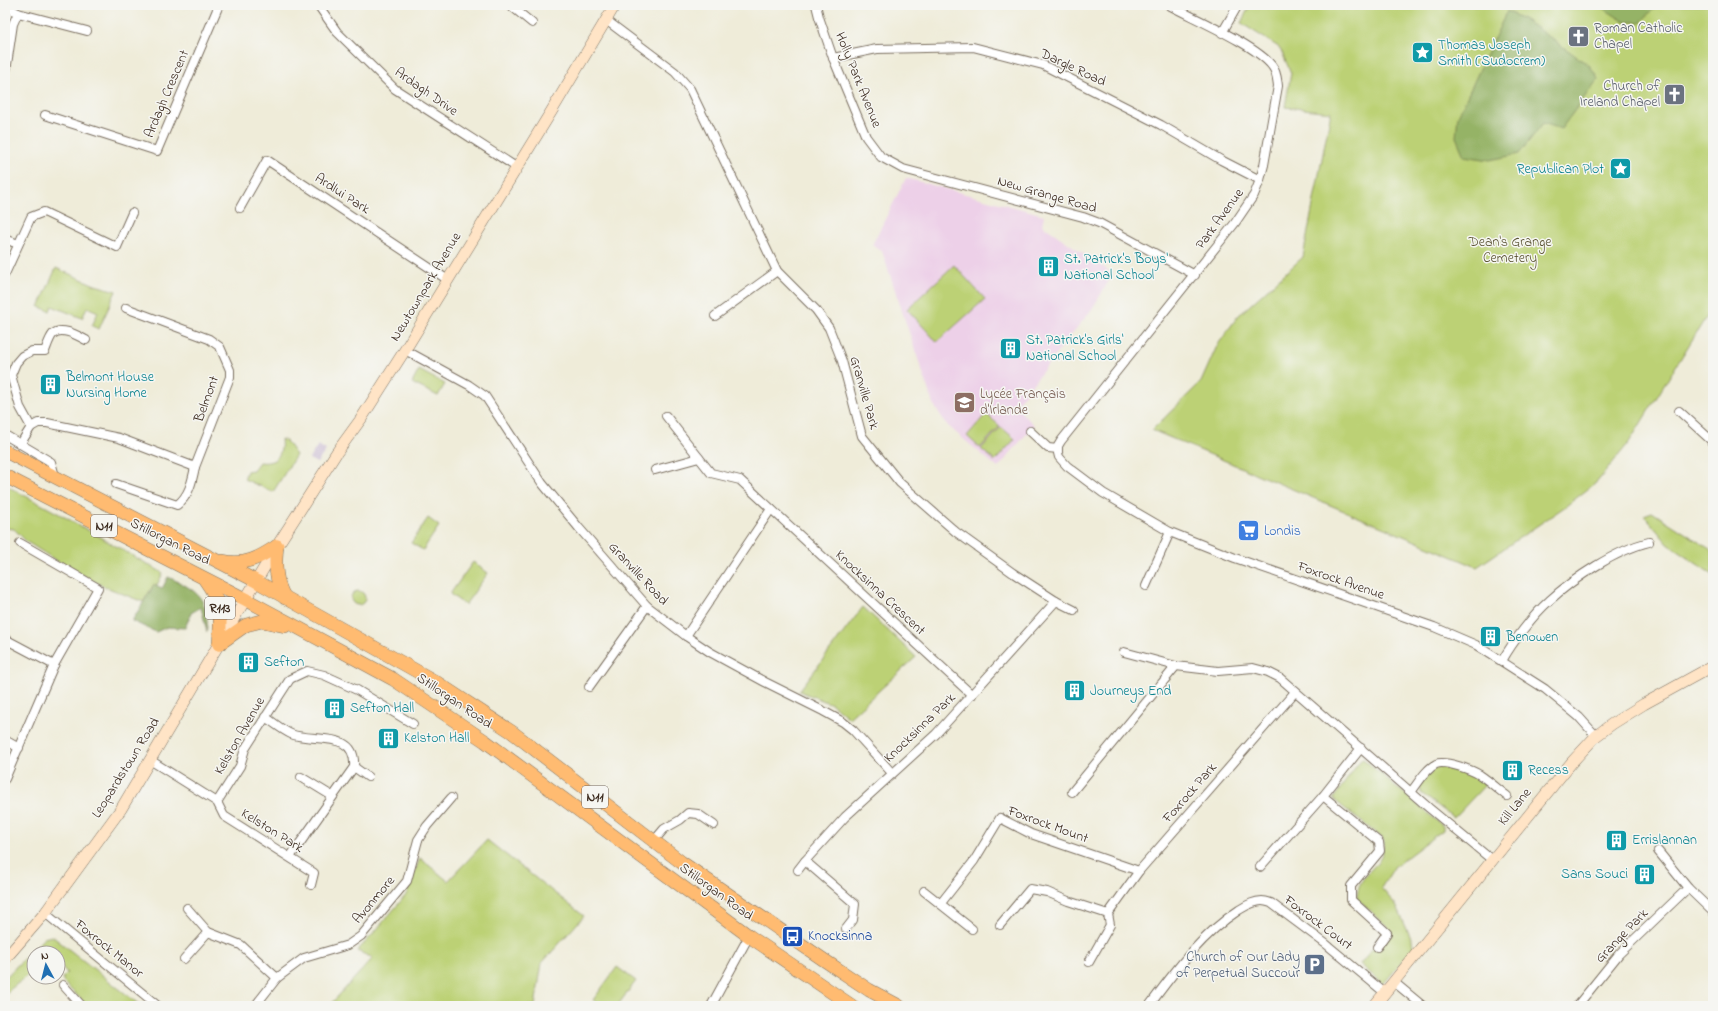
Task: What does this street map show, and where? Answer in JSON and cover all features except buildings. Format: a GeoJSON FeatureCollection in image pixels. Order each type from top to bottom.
{"type":"FeatureCollection","features":[{"type":"Feature","properties":{"kind":"highway","name":"Stillorgan Road"},"geometry":{"type":"LineString","coordinates":[[5,451],[116,507],[256,581],[334,626],[375,646],[436,682],[512,732],[653,842],[824,960],[869,990],[899,1006]]}},
{"type":"Feature","properties":{"kind":"highway","name":"Stillorgan Road"},"geometry":{"type":"LineString","coordinates":[[5,476],[245,599],[299,630],[393,679],[545,784],[749,936],[852,1006]]}},
{"type":"Feature","properties":{"kind":"highway","name":"N11"},"geometry":{"type":"LineString","coordinates":[[214,559],[232,563],[247,562],[261,557],[276,546]]}},
{"type":"Feature","properties":{"kind":"highway"},"geometry":{"type":"LineString","coordinates":[[276,546],[275,557],[277,578],[280,590],[285,598]]}},
{"type":"Feature","properties":{"kind":"highway","name":"R113"},"geometry":{"type":"LineString","coordinates":[[202,577],[215,594],[220,609],[219,644]]}},
{"type":"Feature","properties":{"kind":"highway","name":"N11"},"geometry":{"type":"LineString","coordinates":[[219,644],[246,625],[262,621],[299,630]]}},
{"type":"Feature","properties":{"kind":"main road","name":"Newtownpark Avenue"},"geometry":{"type":"LineString","coordinates":[[256,581],[276,546],[405,350],[615,5]]}},
{"type":"Feature","properties":{"kind":"main road","name":"Leopardstown Road"},"geometry":{"type":"LineString","coordinates":[[5,959],[44,913],[121,809],[256,581]]}},
{"type":"Feature","properties":{"kind":"main road","name":"Kill Lane"},"geometry":{"type":"LineString","coordinates":[[1374,1006],[1430,939],[1572,762],[1596,736],[1644,704],[1713,666]]}},
{"type":"Feature","properties":{"kind":"street","name":"Ardagh Crescent"},"geometry":{"type":"LineString","coordinates":[[45,115],[157,151],[219,5]]}},
{"type":"Feature","properties":{"kind":"street","name":"Ardagh Drive"},"geometry":{"type":"LineString","coordinates":[[318,5],[337,32],[395,89],[516,167]]}},
{"type":"Feature","properties":{"kind":"street"},"geometry":{"type":"LineString","coordinates":[[510,5],[532,24]]}},
{"type":"Feature","properties":{"kind":"street","name":"Holly Park Avenue"},"geometry":{"type":"LineString","coordinates":[[816,5],[833,58],[866,137],[881,157],[903,168],[930,176]]}},
{"type":"Feature","properties":{"kind":"street"},"geometry":{"type":"LineString","coordinates":[[1169,5],[1222,33],[1238,5]]}},
{"type":"Feature","properties":{"kind":"street"},"geometry":{"type":"LineString","coordinates":[[5,6],[18,13],[87,31]]}},
{"type":"Feature","properties":{"kind":"street"},"geometry":{"type":"LineString","coordinates":[[5,78],[13,24],[18,13]]}},
{"type":"Feature","properties":{"kind":"street","name":"Granville Park"},"geometry":{"type":"LineString","coordinates":[[606,20],[675,72],[690,89],[777,271],[816,310],[829,328],[842,362],[862,436],[900,482],[956,532],[1013,573],[1056,601],[1074,610]]}},
{"type":"Feature","properties":{"kind":"street","name":"Park Avenue"},"geometry":{"type":"LineString","coordinates":[[1058,449],[1061,441],[1195,275],[1254,196],[1264,165],[1278,86],[1277,75],[1273,67],[1253,50],[1222,33]]}},
{"type":"Feature","properties":{"kind":"street","name":"Dargle Road"},"geometry":{"type":"LineString","coordinates":[[833,58],[878,49],[973,47],[1043,65],[1161,125],[1221,160],[1260,180]]}},
{"type":"Feature","properties":{"kind":"street","name":"Ardlui Park"},"geometry":{"type":"LineString","coordinates":[[240,208],[267,160],[448,280]]}},
{"type":"Feature","properties":{"kind":"street","name":"New Grange Road"},"geometry":{"type":"LineString","coordinates":[[930,176],[1083,217],[1125,236],[1195,275]]}},
{"type":"Feature","properties":{"kind":"street"},"geometry":{"type":"LineString","coordinates":[[5,274],[31,217],[44,212],[117,247],[132,213]]}},
{"type":"Feature","properties":{"kind":"street"},"geometry":{"type":"LineString","coordinates":[[5,239],[18,244]]}},
{"type":"Feature","properties":{"kind":"street"},"geometry":{"type":"LineString","coordinates":[[715,316],[777,271]]}},
{"type":"Feature","properties":{"kind":"street","name":"Belmont"},"geometry":{"type":"LineString","coordinates":[[116,484],[177,505],[185,499],[192,481],[195,467],[230,377],[230,370],[220,347],[209,339],[126,308]]}},
{"type":"Feature","properties":{"kind":"street"},"geometry":{"type":"LineString","coordinates":[[31,427],[20,407],[11,374],[16,363],[22,356],[32,351],[45,351],[53,334],[59,331],[70,333],[86,340]]}},
{"type":"Feature","properties":{"kind":"street","name":"Granville Road"},"geometry":{"type":"LineString","coordinates":[[405,350],[469,385],[485,396],[542,483],[647,606],[686,636],[717,656],[843,722],[853,730],[892,773]]}},
{"type":"Feature","properties":{"kind":"street"},"geometry":{"type":"LineString","coordinates":[[1679,411],[1713,442]]}},
{"type":"Feature","properties":{"kind":"street"},"geometry":{"type":"LineString","coordinates":[[655,470],[699,458],[666,416]]}},
{"type":"Feature","properties":{"kind":"street"},"geometry":{"type":"LineString","coordinates":[[21,443],[31,427],[38,423],[48,423],[119,438],[195,467]]}},
{"type":"Feature","properties":{"kind":"street"},"geometry":{"type":"LineString","coordinates":[[1030,431],[1048,448],[1058,449]]}},
{"type":"Feature","properties":{"kind":"street"},"geometry":{"type":"LineString","coordinates":[[5,435],[21,443],[50,462],[55,476]]}},
{"type":"Feature","properties":{"kind":"street","name":"Foxrock Avenue"},"geometry":{"type":"LineString","coordinates":[[1058,449],[1059,457],[1067,466],[1097,489],[1170,532],[1230,556],[1434,627],[1476,645],[1545,689],[1579,717],[1596,736]]}},
{"type":"Feature","properties":{"kind":"street","name":"Knocksinna Crescent"},"geometry":{"type":"LineString","coordinates":[[699,458],[711,474],[740,480],[972,695]]}},
{"type":"Feature","properties":{"kind":"street"},"geometry":{"type":"LineString","coordinates":[[686,636],[771,509]]}},
{"type":"Feature","properties":{"kind":"street"},"geometry":{"type":"LineString","coordinates":[[1146,586],[1170,532]]}},
{"type":"Feature","properties":{"kind":"street"},"geometry":{"type":"LineString","coordinates":[[1502,661],[1526,628],[1548,602],[1568,586],[1603,563],[1632,546],[1649,542]]}},
{"type":"Feature","properties":{"kind":"street"},"geometry":{"type":"LineString","coordinates":[[5,779],[54,665],[98,588],[20,543]]}},
{"type":"Feature","properties":{"kind":"street","name":"Knocksinna Park"},"geometry":{"type":"LineString","coordinates":[[798,870],[845,817],[936,734],[1056,601]]}},
{"type":"Feature","properties":{"kind":"street"},"geometry":{"type":"LineString","coordinates":[[589,687],[647,606]]}},
{"type":"Feature","properties":{"kind":"street"},"geometry":{"type":"LineString","coordinates":[[5,639],[54,665]]}},
{"type":"Feature","properties":{"kind":"street"},"geometry":{"type":"LineString","coordinates":[[1124,652],[1176,666],[1218,671],[1253,668],[1268,672],[1280,678],[1492,860]]}},
{"type":"Feature","properties":{"kind":"street"},"geometry":{"type":"LineString","coordinates":[[1072,792],[1176,666]]}},
{"type":"Feature","properties":{"kind":"street","name":"Kelston Avenue"},"geometry":{"type":"LineString","coordinates":[[217,802],[240,766],[245,748],[290,679],[307,671],[324,675],[357,690],[413,724]]}},
{"type":"Feature","properties":{"kind":"street","name":"Foxrock Park"},"geometry":{"type":"LineString","coordinates":[[1089,962],[1110,925],[1108,914],[1139,871],[1295,692]]}},
{"type":"Feature","properties":{"kind":"street"},"geometry":{"type":"LineString","coordinates":[[265,717],[292,735],[329,738],[351,749],[355,758],[354,767],[290,857]]}},
{"type":"Feature","properties":{"kind":"street"},"geometry":{"type":"LineString","coordinates":[[5,740],[19,748]]}},
{"type":"Feature","properties":{"kind":"street"},"geometry":{"type":"LineString","coordinates":[[1260,867],[1322,796],[1361,748]]}},
{"type":"Feature","properties":{"kind":"street","name":"Kelston Park"},"geometry":{"type":"LineString","coordinates":[[150,760],[217,802],[224,816],[314,873],[311,885]]}},
{"type":"Feature","properties":{"kind":"street"},"geometry":{"type":"LineString","coordinates":[[1412,792],[1428,770],[1437,763],[1447,763],[1480,775],[1507,796]]}},
{"type":"Feature","properties":{"kind":"street"},"geometry":{"type":"LineString","coordinates":[[354,767],[368,777]]}},
{"type":"Feature","properties":{"kind":"street"},"geometry":{"type":"LineString","coordinates":[[301,777],[332,796]]}},
{"type":"Feature","properties":{"kind":"street"},"geometry":{"type":"LineString","coordinates":[[1322,796],[1379,842],[1380,851],[1350,886],[1351,900],[1387,933],[1377,947]]}},
{"type":"Feature","properties":{"kind":"street","name":"Avonmore"},"geometry":{"type":"LineString","coordinates":[[255,1006],[277,978],[304,958],[348,945],[361,936],[407,881],[418,840],[427,826],[451,798]]}},
{"type":"Feature","properties":{"kind":"street"},"geometry":{"type":"LineString","coordinates":[[653,842],[664,829],[680,820],[688,813],[698,814],[714,825]]}},
{"type":"Feature","properties":{"kind":"street","name":"Foxrock Mount"},"geometry":{"type":"LineString","coordinates":[[941,903],[974,861],[1000,818],[1031,834],[1139,871]]}},
{"type":"Feature","properties":{"kind":"street"},"geometry":{"type":"LineString","coordinates":[[1658,851],[1688,888],[1713,912]]}},
{"type":"Feature","properties":{"kind":"street"},"geometry":{"type":"LineString","coordinates":[[805,861],[856,904],[853,920],[846,929]]}},
{"type":"Feature","properties":{"kind":"street","name":"Grange Park"},"geometry":{"type":"LineString","coordinates":[[1577,1006],[1619,954],[1688,888]]}},
{"type":"Feature","properties":{"kind":"street"},"geometry":{"type":"LineString","coordinates":[[1000,925],[1030,889],[1047,892],[1068,902],[1108,914]]}},
{"type":"Feature","properties":{"kind":"street"},"geometry":{"type":"LineString","coordinates":[[924,891],[972,929]]}},
{"type":"Feature","properties":{"kind":"street","name":"Foxrock Court"},"geometry":{"type":"LineString","coordinates":[[1149,1006],[1179,966],[1202,941],[1229,917],[1250,904],[1261,901],[1271,903],[1326,944],[1385,993]]}},
{"type":"Feature","properties":{"kind":"street"},"geometry":{"type":"LineString","coordinates":[[187,908],[208,932],[241,945],[277,978]]}},
{"type":"Feature","properties":{"kind":"street","name":"Foxrock Manor"},"geometry":{"type":"LineString","coordinates":[[44,913],[158,1006]]}},
{"type":"Feature","properties":{"kind":"street"},"geometry":{"type":"LineString","coordinates":[[184,959],[208,932]]}},
{"type":"Feature","properties":{"kind":"street"},"geometry":{"type":"LineString","coordinates":[[711,1006],[749,936]]}},
{"type":"Feature","properties":{"kind":"street"},"geometry":{"type":"LineString","coordinates":[[1394,982],[1423,1006]]}},
{"type":"Feature","properties":{"kind":"street"},"geometry":{"type":"LineString","coordinates":[[63,985],[82,1006]]}},
{"type":"Feature","properties":{"kind":"shaded area"},"geometry":{"type":"Polygon","coordinates":[[[906,178],[1044,215],[1042,225],[1113,274],[1092,309],[1015,406],[1034,425],[998,468],[948,426],[933,404],[882,251],[872,245],[906,178]]]}},
{"type":"Feature","properties":{"kind":"shaded area"},"geometry":{"type":"Polygon","coordinates":[[[318,445],[326,450],[317,463],[309,459],[318,445]]]}},
{"type":"Feature","properties":{"kind":"green space","name":"Dean's Grange Cemetery"},"geometry":{"type":"Polygon","coordinates":[[[1250,5],[1713,5],[1713,306],[1628,444],[1597,482],[1566,506],[1477,567],[1152,430],[1201,382],[1217,346],[1238,316],[1303,257],[1331,112],[1285,107],[1291,73],[1280,48],[1241,23],[1250,5]]]}},
{"type":"Feature","properties":{"kind":"green space"},"geometry":{"type":"Polygon","coordinates":[[[1598,5],[1657,5],[1641,22],[1625,22],[1598,5]]]}},
{"type":"Feature","properties":{"kind":"green space"},"geometry":{"type":"Polygon","coordinates":[[[1507,11],[1525,20],[1590,66],[1598,79],[1561,129],[1543,123],[1519,154],[1490,160],[1464,156],[1456,137],[1458,116],[1507,11]]]}},
{"type":"Feature","properties":{"kind":"green space"},"geometry":{"type":"Polygon","coordinates":[[[954,265],[985,299],[937,342],[907,309],[954,265]]]}},
{"type":"Feature","properties":{"kind":"green space"},"geometry":{"type":"Polygon","coordinates":[[[56,268],[95,285],[116,291],[99,329],[92,326],[98,312],[87,307],[82,318],[52,306],[50,311],[39,307],[56,268]]]}},
{"type":"Feature","properties":{"kind":"green space"},"geometry":{"type":"Polygon","coordinates":[[[419,370],[445,384],[438,396],[412,383],[419,370]]]}},
{"type":"Feature","properties":{"kind":"green space"},"geometry":{"type":"Polygon","coordinates":[[[986,414],[1000,426],[980,448],[967,436],[986,414]]]}},
{"type":"Feature","properties":{"kind":"green space"},"geometry":{"type":"Polygon","coordinates":[[[1001,427],[1015,439],[995,461],[981,449],[1001,427]]]}},
{"type":"Feature","properties":{"kind":"green space"},"geometry":{"type":"Polygon","coordinates":[[[281,439],[286,441],[296,455],[273,492],[244,479],[247,471],[253,470],[259,462],[270,462],[277,458],[281,450],[281,439]]]}},
{"type":"Feature","properties":{"kind":"green space"},"geometry":{"type":"Polygon","coordinates":[[[5,485],[163,573],[157,585],[154,584],[143,602],[101,585],[57,561],[27,542],[14,529],[5,528],[5,485]]]}},
{"type":"Feature","properties":{"kind":"green space"},"geometry":{"type":"Polygon","coordinates":[[[1652,512],[1713,551],[1713,575],[1668,544],[1644,515],[1652,512]]]}},
{"type":"Feature","properties":{"kind":"green space"},"geometry":{"type":"Polygon","coordinates":[[[428,518],[439,526],[423,550],[411,543],[428,518]]]}},
{"type":"Feature","properties":{"kind":"green space"},"geometry":{"type":"Polygon","coordinates":[[[473,562],[488,573],[465,605],[450,594],[473,562]]]}},
{"type":"Feature","properties":{"kind":"green space"},"geometry":{"type":"Polygon","coordinates":[[[168,577],[187,586],[199,597],[206,611],[207,632],[201,607],[191,613],[185,628],[167,627],[156,632],[132,621],[154,585],[162,589],[168,577]]]}},
{"type":"Feature","properties":{"kind":"green space"},"geometry":{"type":"Polygon","coordinates":[[[358,591],[363,593],[365,598],[363,603],[358,605],[353,603],[351,598],[353,593],[358,591]]]}},
{"type":"Feature","properties":{"kind":"green space"},"geometry":{"type":"Polygon","coordinates":[[[863,607],[916,657],[849,718],[832,704],[799,691],[863,607]]]}},
{"type":"Feature","properties":{"kind":"green space"},"geometry":{"type":"Polygon","coordinates":[[[1362,758],[1443,826],[1443,830],[1395,866],[1381,888],[1396,905],[1415,947],[1383,984],[1360,964],[1389,928],[1357,899],[1361,882],[1381,856],[1383,839],[1333,799],[1362,758]]]}},
{"type":"Feature","properties":{"kind":"green space"},"geometry":{"type":"Polygon","coordinates":[[[1443,765],[1443,768],[1468,771],[1485,785],[1454,818],[1421,793],[1420,786],[1434,768],[1443,765]]]}},
{"type":"Feature","properties":{"kind":"green space"},"geometry":{"type":"Polygon","coordinates":[[[487,840],[584,916],[542,963],[535,1006],[329,1006],[373,958],[357,951],[406,895],[420,858],[448,881],[487,840]]]}},
{"type":"Feature","properties":{"kind":"green space"},"geometry":{"type":"Polygon","coordinates":[[[52,936],[63,945],[37,945],[44,938],[52,936]]]}},
{"type":"Feature","properties":{"kind":"green space"},"geometry":{"type":"Polygon","coordinates":[[[66,947],[141,1006],[88,1006],[66,985],[66,947]]]}},
{"type":"Feature","properties":{"kind":"green space"},"geometry":{"type":"Polygon","coordinates":[[[26,956],[26,977],[6,993],[5,978],[26,956]]]}},
{"type":"Feature","properties":{"kind":"green space"},"geometry":{"type":"Polygon","coordinates":[[[617,967],[636,981],[617,1006],[601,1006],[593,1000],[617,967]]]}},
{"type":"Feature","properties":{"kind":"place","name":"Roman Catholic Chapel"},"geometry":{"type":"Point","coordinates":[1579,36]}},
{"type":"Feature","properties":{"kind":"place","name":"Thomas Joseph Smith (Sudocrem)"},"geometry":{"type":"Point","coordinates":[1423,53]}},
{"type":"Feature","properties":{"kind":"place","name":"Church of Ireland Chapel"},"geometry":{"type":"Point","coordinates":[1675,94]}},
{"type":"Feature","properties":{"kind":"place","name":"Republican Plot"},"geometry":{"type":"Point","coordinates":[1620,169]}},
{"type":"Feature","properties":{"kind":"place","name":"St. Patrick's Boys' National School"},"geometry":{"type":"Point","coordinates":[1048,267]}},
{"type":"Feature","properties":{"kind":"place","name":"St. Patrick's Girls' National School"},"geometry":{"type":"Point","coordinates":[1010,348]}},
{"type":"Feature","properties":{"kind":"place","name":"Belmont House Nursing Home"},"geometry":{"type":"Point","coordinates":[50,385]}},
{"type":"Feature","properties":{"kind":"place","name":"Lycée Français d'Irlande"},"geometry":{"type":"Point","coordinates":[965,402]}},
{"type":"Feature","properties":{"kind":"place","name":"Londis"},"geometry":{"type":"Point","coordinates":[1248,531]}},
{"type":"Feature","properties":{"kind":"place","name":"Benowen"},"geometry":{"type":"Point","coordinates":[1490,637]}},
{"type":"Feature","properties":{"kind":"place","name":"Sefton"},"geometry":{"type":"Point","coordinates":[248,662]}},
{"type":"Feature","properties":{"kind":"place","name":"Journeys End"},"geometry":{"type":"Point","coordinates":[1075,691]}},
{"type":"Feature","properties":{"kind":"place","name":"Sefton Hall"},"geometry":{"type":"Point","coordinates":[334,708]}},
{"type":"Feature","properties":{"kind":"place","name":"Kelston Hall"},"geometry":{"type":"Point","coordinates":[388,738]}},
{"type":"Feature","properties":{"kind":"place","name":"Recess"},"geometry":{"type":"Point","coordinates":[1513,770]}},
{"type":"Feature","properties":{"kind":"place","name":"Errislannan"},"geometry":{"type":"Point","coordinates":[1617,840]}},
{"type":"Feature","properties":{"kind":"place","name":"Sans Souci"},"geometry":{"type":"Point","coordinates":[1644,874]}},
{"type":"Feature","properties":{"kind":"place","name":"Knocksinna"},"geometry":{"type":"Point","coordinates":[792,936]}},
{"type":"Feature","properties":{"kind":"place","name":"Church of Our Lady of Perpetual Succour"},"geometry":{"type":"Point","coordinates":[1315,965]}}]}
